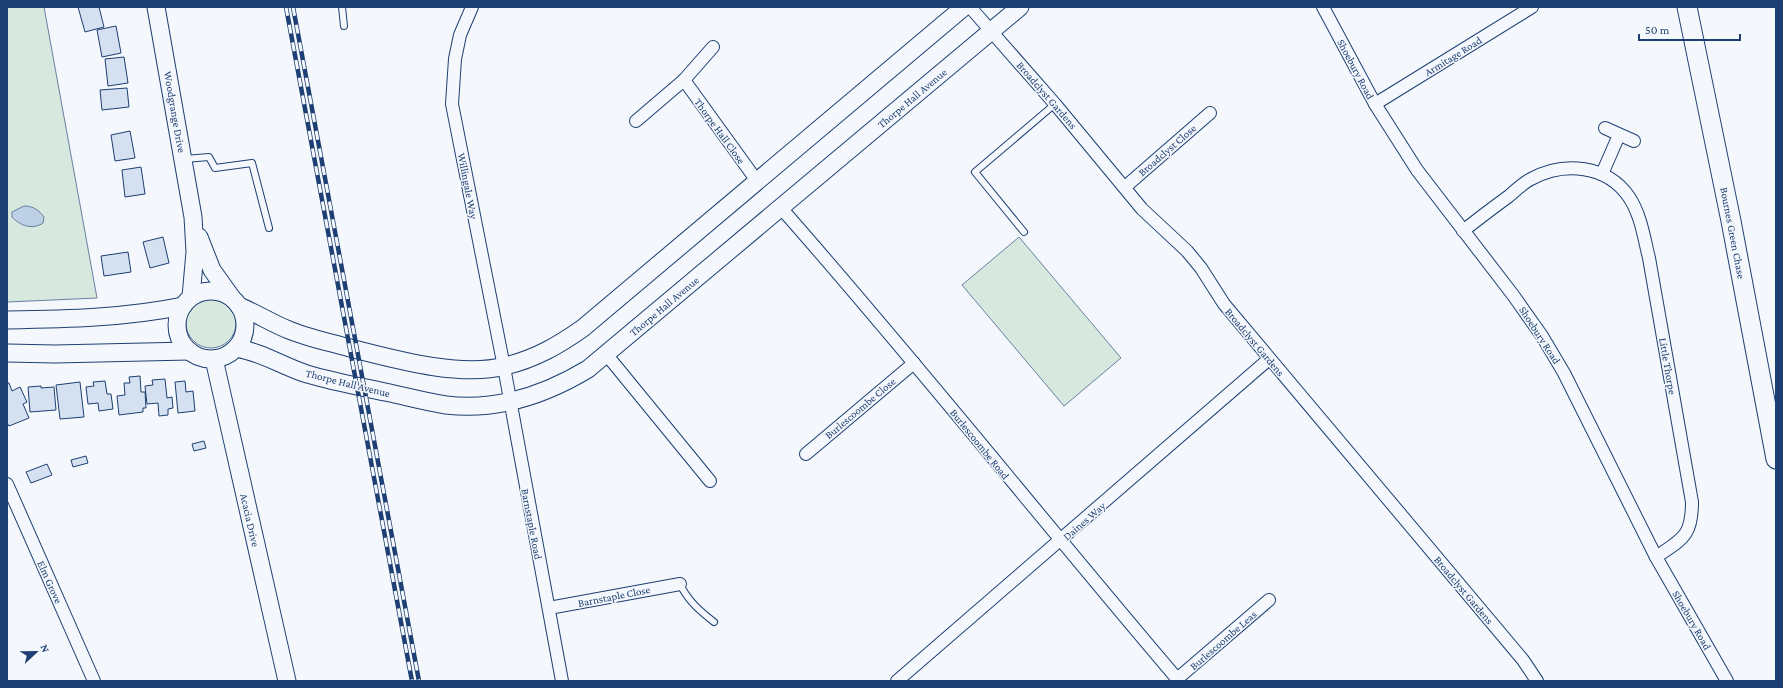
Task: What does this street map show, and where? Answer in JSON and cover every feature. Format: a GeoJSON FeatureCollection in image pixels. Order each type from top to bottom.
{"type":"FeatureCollection","features":[{"type":"Feature","properties":{"kind":"main road","name":"Bournes Green Chase"},"geometry":{"type":"LineString","coordinates":[[1687,7],[1731,221],[1776,459]]}},
{"type":"Feature","properties":{"kind":"street","name":"Woodgrange Drive"},"geometry":{"type":"LineString","coordinates":[[156,7],[193,218],[195,252],[187,302]]}},
{"type":"Feature","properties":{"kind":"street","name":"Willingale Way"},"geometry":{"type":"LineString","coordinates":[[472,7],[460,35],[455,59],[452,104],[504,367]]}},
{"type":"Feature","properties":{"kind":"street"},"geometry":{"type":"LineString","coordinates":[[7,320],[133,314],[187,302],[209,291],[223,293],[236,302],[304,336],[387,357],[460,370],[504,367],[533,358],[558,346],[577,332],[964,7]]}},
{"type":"Feature","properties":{"kind":"street","name":"Broadclyst Gardens"},"geometry":{"type":"LineString","coordinates":[[970,7],[1159,226],[1188,251],[1201,268],[1224,304],[1523,660],[1537,681]]}},
{"type":"Feature","properties":{"kind":"street","name":"Thorpe Hall Avenue"},"geometry":{"type":"LineString","coordinates":[[236,348],[258,352],[307,374],[431,402],[467,406],[509,402],[544,393],[575,377],[606,354],[1020,7]]}},
{"type":"Feature","properties":{"kind":"street","name":"Shoebury Road"},"geometry":{"type":"LineString","coordinates":[[1323,7],[1375,104],[1418,170],[1513,295],[1542,336],[1564,373],[1656,556],[1727,681]]}},
{"type":"Feature","properties":{"kind":"street","name":"Armitage Road"},"geometry":{"type":"LineString","coordinates":[[1375,104],[1532,7]]}},
{"type":"Feature","properties":{"kind":"street"},"geometry":{"type":"LineString","coordinates":[[636,121],[684,80],[713,46]]}},
{"type":"Feature","properties":{"kind":"street","name":"Thorpe Hall Close"},"geometry":{"type":"LineString","coordinates":[[684,80],[757,181]]}},
{"type":"Feature","properties":{"kind":"street","name":"Broadclyst Close"},"geometry":{"type":"LineString","coordinates":[[1125,187],[1210,113]]}},
{"type":"Feature","properties":{"kind":"street"},"geometry":{"type":"LineString","coordinates":[[1605,128],[1634,141]]}},
{"type":"Feature","properties":{"kind":"street"},"geometry":{"type":"LineString","coordinates":[[1602,174],[1619,135]]}},
{"type":"Feature","properties":{"kind":"street","name":"Little Thorpe"},"geometry":{"type":"LineString","coordinates":[[1463,231],[1530,179],[1544,173],[1561,169],[1578,168],[1592,170],[1602,174],[1620,186],[1630,198],[1641,221],[1692,502],[1690,526],[1684,538],[1656,556]]}},
{"type":"Feature","properties":{"kind":"street","name":"Burlescoombe Road"},"geometry":{"type":"LineString","coordinates":[[780,208],[857,294],[1060,542],[1178,680]]}},
{"type":"Feature","properties":{"kind":"street","name":"Woodgrange Drive"},"geometry":{"type":"LineString","coordinates":[[193,218],[204,253],[211,267],[236,302]]}},
{"type":"Feature","properties":{"kind":"street"},"geometry":{"type":"LineString","coordinates":[[187,302],[179,315],[177,328],[181,340],[189,351],[198,356],[214,359],[230,353],[236,348],[245,330],[244,318],[236,302]]}},
{"type":"Feature","properties":{"kind":"street"},"geometry":{"type":"LineString","coordinates":[[7,353],[55,354],[189,351]]}},
{"type":"Feature","properties":{"kind":"street"},"geometry":{"type":"LineString","coordinates":[[606,354],[710,481]]}},
{"type":"Feature","properties":{"kind":"street","name":"Acacia Drive"},"geometry":{"type":"LineString","coordinates":[[214,359],[287,681]]}},
{"type":"Feature","properties":{"kind":"street","name":"Daines Way"},"geometry":{"type":"LineString","coordinates":[[897,681],[1060,542],[1270,359]]}},
{"type":"Feature","properties":{"kind":"street","name":"Burlescoombe Close"},"geometry":{"type":"LineString","coordinates":[[806,454],[914,363]]}},
{"type":"Feature","properties":{"kind":"street","name":"Barnstaple Road"},"geometry":{"type":"LineString","coordinates":[[504,367],[509,402],[562,681]]}},
{"type":"Feature","properties":{"kind":"street","name":"Elm Grove"},"geometry":{"type":"LineString","coordinates":[[7,484],[94,681]]}},
{"type":"Feature","properties":{"kind":"street","name":"Barnstaple Close"},"geometry":{"type":"LineString","coordinates":[[549,608],[680,584]]}},
{"type":"Feature","properties":{"kind":"street","name":"Burlescoombe Leas"},"geometry":{"type":"LineString","coordinates":[[1178,680],[1269,600]]}},
{"type":"Feature","properties":{"kind":"lane"},"geometry":{"type":"LineString","coordinates":[[342,7],[344,26]]}},
{"type":"Feature","properties":{"kind":"lane"},"geometry":{"type":"LineString","coordinates":[[1024,232],[975,172],[1055,104]]}},
{"type":"Feature","properties":{"kind":"lane"},"geometry":{"type":"LineString","coordinates":[[183,160],[209,157],[215,168],[252,163],[269,228]]}},
{"type":"Feature","properties":{"kind":"lane"},"geometry":{"type":"LineString","coordinates":[[680,584],[694,606],[714,622]]}},
{"type":"Feature","properties":{"kind":"shaded area"},"geometry":{"type":"Polygon","coordinates":[[[7,7],[44,7],[97,298],[7,302],[7,7]]]}},
{"type":"Feature","properties":{"kind":"shaded area"},"geometry":{"type":"Polygon","coordinates":[[[1019,237],[1121,358],[1064,406],[962,285],[1019,237]]]}},
{"type":"Feature","properties":{"kind":"shaded area"},"geometry":{"type":"Polygon","coordinates":[[[211,298],[220,300],[231,309],[236,323],[234,332],[225,343],[211,348],[202,346],[191,337],[186,323],[188,314],[197,303],[211,298]]]}},
{"type":"Feature","properties":{"kind":"water"},"geometry":{"type":"Polygon","coordinates":[[[24,206],[36,209],[40,212],[44,217],[43,223],[31,227],[23,225],[15,220],[12,217],[12,212],[24,206]]]}},
{"type":"Feature","properties":{"kind":"building"},"geometry":{"type":"Polygon","coordinates":[[[78,7],[99,7],[104,27],[85,32],[78,7]]]}},
{"type":"Feature","properties":{"kind":"building"},"geometry":{"type":"Polygon","coordinates":[[[116,26],[121,53],[102,57],[97,30],[116,26]]]}},
{"type":"Feature","properties":{"kind":"building"},"geometry":{"type":"Polygon","coordinates":[[[124,57],[128,83],[108,86],[105,59],[124,57]]]}},
{"type":"Feature","properties":{"kind":"building"},"geometry":{"type":"Polygon","coordinates":[[[127,88],[129,107],[102,110],[100,90],[127,88]]]}},
{"type":"Feature","properties":{"kind":"building"},"geometry":{"type":"Polygon","coordinates":[[[130,131],[135,158],[115,161],[111,135],[130,131]]]}},
{"type":"Feature","properties":{"kind":"building"},"geometry":{"type":"Polygon","coordinates":[[[141,167],[145,194],[125,197],[122,170],[141,167]]]}},
{"type":"Feature","properties":{"kind":"building"},"geometry":{"type":"Polygon","coordinates":[[[163,237],[169,263],[150,268],[143,242],[163,237]]]}},
{"type":"Feature","properties":{"kind":"building"},"geometry":{"type":"Polygon","coordinates":[[[128,252],[131,272],[104,276],[101,256],[128,252]]]}},
{"type":"Feature","properties":{"kind":"building"},"geometry":{"type":"Polygon","coordinates":[[[140,376],[141,392],[145,392],[146,408],[143,408],[143,412],[119,415],[117,396],[125,395],[124,383],[130,383],[129,377],[140,376]]]}},
{"type":"Feature","properties":{"kind":"building"},"geometry":{"type":"Polygon","coordinates":[[[165,379],[167,398],[172,397],[173,408],[168,409],[168,415],[159,416],[158,403],[147,404],[145,386],[153,385],[152,380],[165,379]]]}},
{"type":"Feature","properties":{"kind":"building"},"geometry":{"type":"Polygon","coordinates":[[[105,381],[107,394],[111,394],[113,409],[99,411],[98,403],[88,404],[86,387],[94,386],[93,382],[105,381]]]}},
{"type":"Feature","properties":{"kind":"building"},"geometry":{"type":"Polygon","coordinates":[[[185,381],[186,392],[193,391],[195,411],[178,413],[175,382],[185,381]]]}},
{"type":"Feature","properties":{"kind":"building"},"geometry":{"type":"Polygon","coordinates":[[[80,382],[84,417],[60,419],[56,385],[80,382]]]}},
{"type":"Feature","properties":{"kind":"building"},"geometry":{"type":"Polygon","coordinates":[[[7,383],[9,383],[12,391],[20,387],[27,402],[23,404],[29,418],[9,426],[7,423],[7,383]]]}},
{"type":"Feature","properties":{"kind":"building"},"geometry":{"type":"Polygon","coordinates":[[[41,386],[41,388],[54,387],[56,410],[30,412],[28,387],[41,386]]]}},
{"type":"Feature","properties":{"kind":"building"},"geometry":{"type":"Polygon","coordinates":[[[204,441],[206,448],[194,451],[192,444],[204,441]]]}},
{"type":"Feature","properties":{"kind":"building"},"geometry":{"type":"Polygon","coordinates":[[[86,456],[88,463],[73,467],[71,460],[86,456]]]}},
{"type":"Feature","properties":{"kind":"building"},"geometry":{"type":"Polygon","coordinates":[[[47,464],[52,475],[31,483],[26,472],[47,464]]]}},
{"type":"Feature","properties":{"kind":"railway"},"geometry":{"type":"LineString","coordinates":[[286,7],[412,681]]}},
{"type":"Feature","properties":{"kind":"railway"},"geometry":{"type":"LineString","coordinates":[[293,7],[419,681]]}}]}
